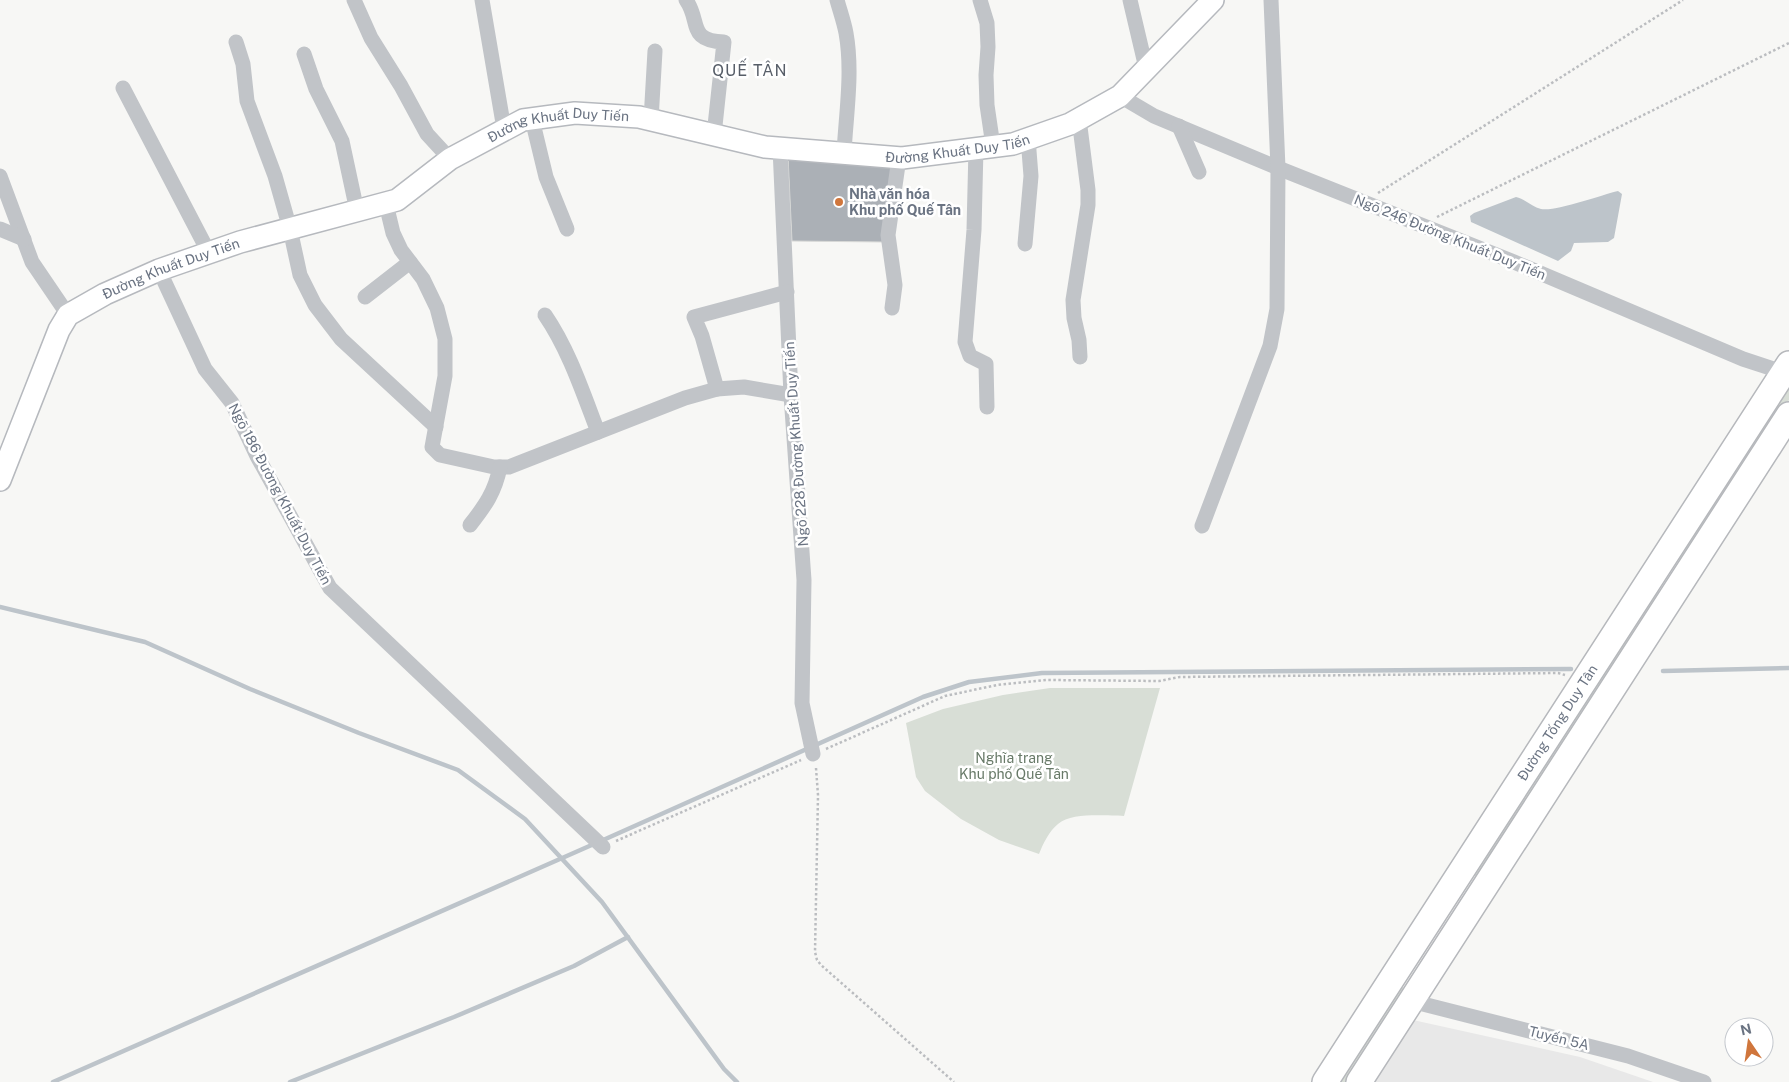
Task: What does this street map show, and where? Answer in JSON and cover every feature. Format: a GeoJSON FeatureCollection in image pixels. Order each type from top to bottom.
{"type":"FeatureCollection","features":[{"type":"Feature","properties":{"kind":"highway","name":"Đường Tống Duy Tân"},"geometry":{"type":"LineString","coordinates":[[1325,1082],[1786,368]]}},
{"type":"Feature","properties":{"kind":"highway","name":"Đường Tống Duy Tân"},"geometry":{"type":"LineString","coordinates":[[1359,1082],[1789,415]]}},
{"type":"Feature","properties":{"kind":"highway"},"geometry":{"type":"LineString","coordinates":[[1656,570],[1680,584]]}},
{"type":"Feature","properties":{"kind":"highway"},"geometry":{"type":"LineString","coordinates":[[1432,915],[1457,930]]}},
{"type":"Feature","properties":{"kind":"main road","name":"Đường Khuất Duy Tiến"},"geometry":{"type":"LineString","coordinates":[[68,315],[105,294],[159,270],[240,242],[397,200],[450,159],[523,120],[575,113],[640,117],[765,147],[899,158],[1013,144],[1070,124],[1120,96],[1213,0]]}},
{"type":"Feature","properties":{"kind":"main road"},"geometry":{"type":"LineString","coordinates":[[0,480],[59,330],[68,315]]}},
{"type":"Feature","properties":{"kind":"street"},"geometry":{"type":"LineString","coordinates":[[354,0],[371,38],[401,86],[427,134],[450,159]]}},
{"type":"Feature","properties":{"kind":"street"},"geometry":{"type":"LineString","coordinates":[[482,0],[504,129]]}},
{"type":"Feature","properties":{"kind":"street"},"geometry":{"type":"LineString","coordinates":[[686,0],[697,30],[709,42],[724,42],[714,135]]}},
{"type":"Feature","properties":{"kind":"street"},"geometry":{"type":"LineString","coordinates":[[837,0],[846,32],[848,61],[844,153]]}},
{"type":"Feature","properties":{"kind":"street"},"geometry":{"type":"LineString","coordinates":[[980,0],[987,23],[987,105],[985,147],[974,230],[965,342],[970,356],[986,364],[987,407]]}},
{"type":"Feature","properties":{"kind":"street"},"geometry":{"type":"LineString","coordinates":[[1130,0],[1146,68]]}},
{"type":"Feature","properties":{"kind":"street"},"geometry":{"type":"LineString","coordinates":[[1202,526],[1270,346],[1277,309],[1278,168],[1271,0]]}},
{"type":"Feature","properties":{"kind":"street"},"geometry":{"type":"LineString","coordinates":[[236,42],[243,64],[247,101],[266,148],[290,229],[300,275],[314,305],[341,339],[436,427]]}},
{"type":"Feature","properties":{"kind":"street"},"geometry":{"type":"LineString","coordinates":[[651,120],[655,51]]}},
{"type":"Feature","properties":{"kind":"street"},"geometry":{"type":"LineString","coordinates":[[304,54],[316,89],[342,141],[357,211]]}},
{"type":"Feature","properties":{"kind":"street"},"geometry":{"type":"LineString","coordinates":[[123,88],[209,253]]}},
{"type":"Feature","properties":{"kind":"street","name":"Ngõ 246 Đường Khuất Duy Tiến"},"geometry":{"type":"LineString","coordinates":[[1120,96],[1154,116],[1278,168],[1514,262],[1743,359],[1786,368]]}},
{"type":"Feature","properties":{"kind":"street"},"geometry":{"type":"LineString","coordinates":[[532,119],[546,177],[566,229]]}},
{"type":"Feature","properties":{"kind":"street"},"geometry":{"type":"LineString","coordinates":[[1079,119],[1088,190],[1088,205],[1073,300],[1080,357]]}},
{"type":"Feature","properties":{"kind":"street"},"geometry":{"type":"LineString","coordinates":[[1179,126],[1199,172]]}},
{"type":"Feature","properties":{"kind":"street"},"geometry":{"type":"LineString","coordinates":[[1025,244],[1031,176],[1028,138]]}},
{"type":"Feature","properties":{"kind":"street","name":"Ngõ 228 Đường Khuất Duy Tiến"},"geometry":{"type":"LineString","coordinates":[[780,148],[791,395],[804,580],[802,703],[811,748]]}},
{"type":"Feature","properties":{"kind":"street"},"geometry":{"type":"LineString","coordinates":[[892,308],[895,285],[888,235],[899,158]]}},
{"type":"Feature","properties":{"kind":"street"},"geometry":{"type":"LineString","coordinates":[[0,176],[32,262],[68,315]]}},
{"type":"Feature","properties":{"kind":"street"},"geometry":{"type":"LineString","coordinates":[[386,204],[393,234],[401,250],[423,279],[437,308],[445,339],[445,376],[432,448],[440,455],[494,468],[509,467],[685,398],[717,389],[744,387],[791,395]]}},
{"type":"Feature","properties":{"kind":"street"},"geometry":{"type":"LineString","coordinates":[[0,229],[24,239]]}},
{"type":"Feature","properties":{"kind":"street"},"geometry":{"type":"LineString","coordinates":[[365,296],[410,262]]}},
{"type":"Feature","properties":{"kind":"street","name":"Ngõ 186 Đường Khuất Duy Tiến"},"geometry":{"type":"LineString","coordinates":[[159,270],[205,369],[232,403],[257,456],[330,588],[598,842]]}},
{"type":"Feature","properties":{"kind":"street"},"geometry":{"type":"LineString","coordinates":[[717,389],[702,336],[694,317],[787,292]]}},
{"type":"Feature","properties":{"kind":"street"},"geometry":{"type":"LineString","coordinates":[[545,315],[581,388],[598,432]]}},
{"type":"Feature","properties":{"kind":"street"},"geometry":{"type":"LineString","coordinates":[[470,525],[486,505],[496,485],[500,467]]}},
{"type":"Feature","properties":{"kind":"street","name":"Tuyến 5A"},"geometry":{"type":"LineString","coordinates":[[1411,1001],[1628,1056],[1704,1082]]}},
{"type":"Feature","properties":{"kind":"path"},"geometry":{"type":"LineString","coordinates":[[1364,202],[1683,0]]}},
{"type":"Feature","properties":{"kind":"path"},"geometry":{"type":"LineString","coordinates":[[1420,225],[1789,43]]}},
{"type":"Feature","properties":{"kind":"path"},"geometry":{"type":"LineString","coordinates":[[598,842],[811,748],[945,696],[997,685],[1047,680],[1159,681],[1180,677],[1558,673],[1582,684]]}},
{"type":"Feature","properties":{"kind":"path"},"geometry":{"type":"LineString","coordinates":[[811,748],[817,777],[818,795],[815,929],[817,960],[954,1082]]}},
{"type":"Feature","properties":{"kind":"shaded area"},"geometry":{"type":"Polygon","coordinates":[[[1618,191],[1622,194],[1614,238],[1608,242],[1574,243],[1571,251],[1558,261],[1471,222],[1470,216],[1474,213],[1516,197],[1538,208],[1548,209],[1567,206],[1618,191]]]}},
{"type":"Feature","properties":{"kind":"shaded area"},"geometry":{"type":"Polygon","coordinates":[[[1413,1020],[1580,1057],[1653,1082],[1371,1082],[1413,1020]]]}},
{"type":"Feature","properties":{"kind":"green space"},"geometry":{"type":"Polygon","coordinates":[[[1789,376],[1789,400],[1693,549],[1681,562],[1675,556],[1789,376]]]}},
{"type":"Feature","properties":{"kind":"green space"},"geometry":{"type":"Polygon","coordinates":[[[1657,589],[1661,593],[1479,876],[1475,876],[1473,874],[1657,589]]]}},
{"type":"Feature","properties":{"kind":"green space","name":"Nghĩa trang Khu phố Quế Tân"},"geometry":{"type":"Polygon","coordinates":[[[1050,688],[1160,688],[1124,816],[1081,816],[1064,820],[1052,830],[1039,854],[999,840],[961,819],[925,791],[916,777],[906,723],[943,709],[1003,695],[1050,688]]]}},
{"type":"Feature","properties":{"kind":"green space"},"geometry":{"type":"Polygon","coordinates":[[[1401,986],[1405,990],[1348,1082],[1334,1082],[1401,986]]]}},
{"type":"Feature","properties":{"kind":"building","name":"Nhà văn hóa Khu phố Quế Tân"},"geometry":{"type":"Polygon","coordinates":[[[788,156],[893,163],[884,242],[792,241],[788,156]]]}},
{"type":"Feature","properties":{"kind":"waterway"},"geometry":{"type":"LineString","coordinates":[[0,607],[145,642],[250,689],[458,770],[525,819],[602,902],[724,1069],[737,1082]]}},
{"type":"Feature","properties":{"kind":"waterway"},"geometry":{"type":"LineString","coordinates":[[1663,671],[1789,668]]}},
{"type":"Feature","properties":{"kind":"waterway"},"geometry":{"type":"LineString","coordinates":[[601,841],[923,697],[969,682],[1042,673],[1571,669]]}},
{"type":"Feature","properties":{"kind":"waterway"},"geometry":{"type":"LineString","coordinates":[[53,1082],[594,844]]}},
{"type":"Feature","properties":{"kind":"waterway"},"geometry":{"type":"LineString","coordinates":[[290,1082],[454,1017],[574,966],[628,937]]}},
{"type":"Feature","properties":{"kind":"place","name":"Nhà văn hóa Khu phố Quế Tân"},"geometry":{"type":"Point","coordinates":[839,202]}},
{"type":"Feature","properties":{"kind":"district","name":"QUẾ TÂN"},"geometry":{"type":"Point","coordinates":[750,70]}}]}
